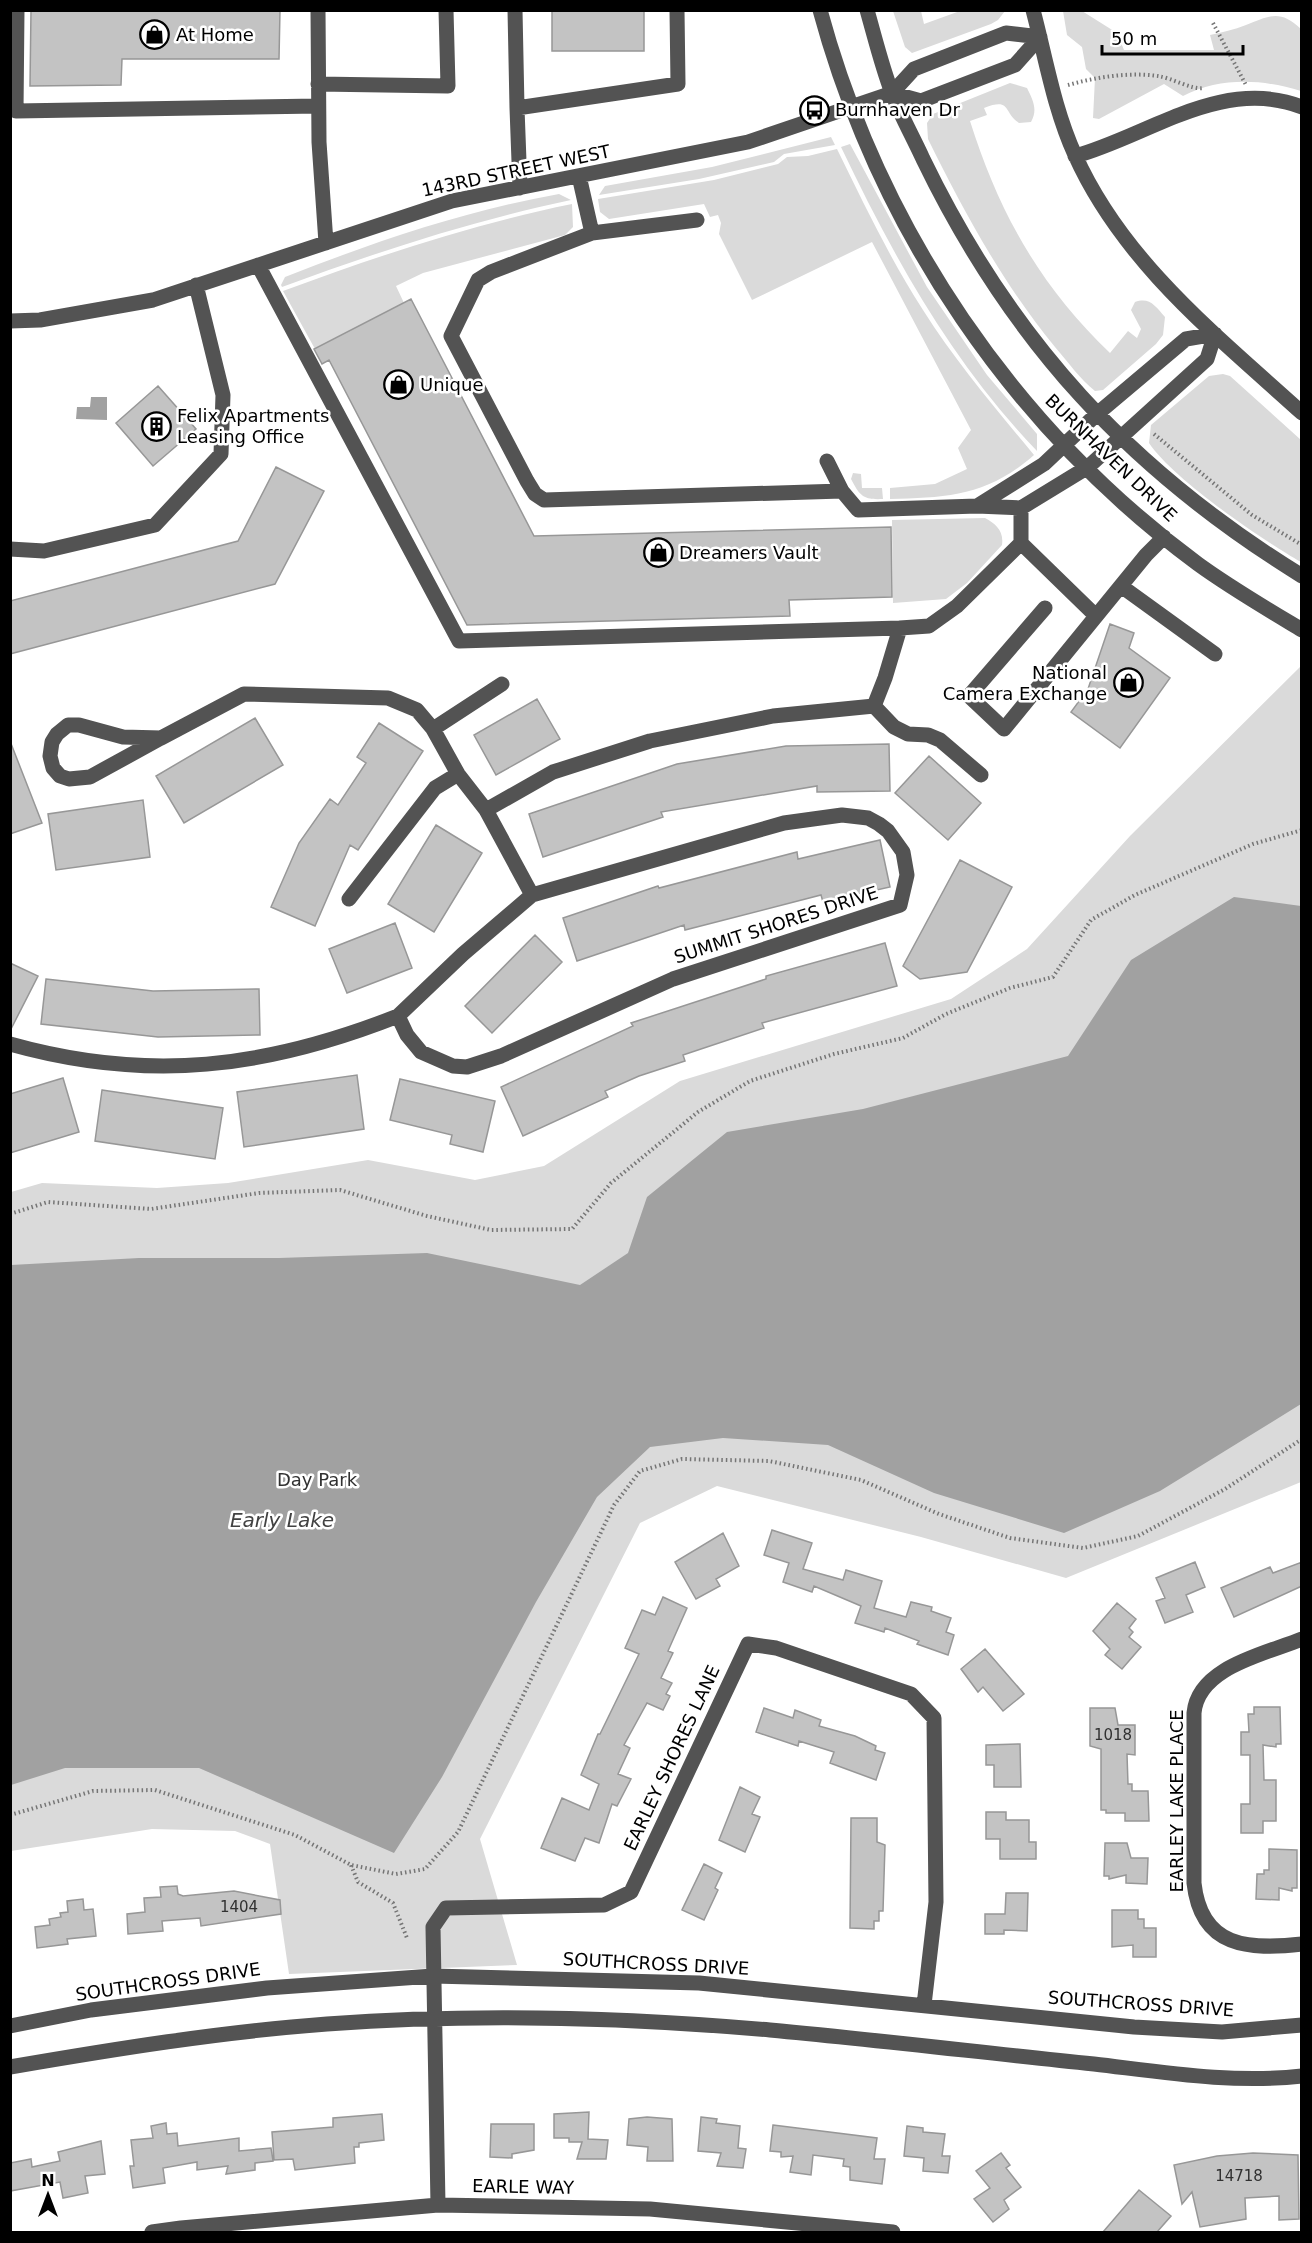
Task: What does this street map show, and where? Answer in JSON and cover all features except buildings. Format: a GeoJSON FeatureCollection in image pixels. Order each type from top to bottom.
{"type":"FeatureCollection","features":[{"type":"Feature","properties":{"kind":"street"},"geometry":{"type":"LineString","coordinates":[[17,10],[13,111],[318,106]]}},
{"type":"Feature","properties":{"kind":"street"},"geometry":{"type":"LineString","coordinates":[[318,10],[318,106],[326,243]]}},
{"type":"Feature","properties":{"kind":"street"},"geometry":{"type":"LineString","coordinates":[[318,84],[448,86],[446,10]]}},
{"type":"Feature","properties":{"kind":"street"},"geometry":{"type":"LineString","coordinates":[[515,10],[520,188]]}},
{"type":"Feature","properties":{"kind":"street"},"geometry":{"type":"LineString","coordinates":[[517,108],[678,84],[677,10]]}},
{"type":"Feature","properties":{"kind":"street","name":"BURNHAVEN DRIVE"},"geometry":{"type":"LineString","coordinates":[[820,10],[850,108],[891,199],[938,282],[985,353],[1063,445],[1164,537],[1236,590],[1302,630]]}},
{"type":"Feature","properties":{"kind":"street","name":"BURNHAVEN DRIVE"},"geometry":{"type":"LineString","coordinates":[[867,10],[892,93],[953,219],[976,258],[1060,374],[1097,414],[1161,476],[1197,505],[1302,576]]}},
{"type":"Feature","properties":{"kind":"street"},"geometry":{"type":"LineString","coordinates":[[1033,10],[1052,89],[1075,156],[1117,229],[1149,270],[1302,413]]}},
{"type":"Feature","properties":{"kind":"street"},"geometry":{"type":"LineString","coordinates":[[1006,33],[1040,37],[1015,64],[921,100],[892,93],[914,69],[1006,33]]}},
{"type":"Feature","properties":{"kind":"street","name":"143RD STREET WEST"},"geometry":{"type":"LineString","coordinates":[[10,321],[40,320],[153,300],[452,201],[748,142],[892,93]]}},
{"type":"Feature","properties":{"kind":"street"},"geometry":{"type":"LineString","coordinates":[[1075,156],[1104,148],[1176,115],[1204,105],[1259,100],[1290,102],[1302,107]]}},
{"type":"Feature","properties":{"kind":"street"},"geometry":{"type":"LineString","coordinates":[[579,176],[592,232]]}},
{"type":"Feature","properties":{"kind":"street"},"geometry":{"type":"LineString","coordinates":[[697,220],[592,232],[491,272],[478,280],[451,336],[536,494],[544,500],[842,491]]}},
{"type":"Feature","properties":{"kind":"street"},"geometry":{"type":"LineString","coordinates":[[258,265],[459,641],[929,626],[957,606],[1020,543],[1021,508]]}},
{"type":"Feature","properties":{"kind":"street"},"geometry":{"type":"LineString","coordinates":[[10,549],[44,551],[155,525],[220,454],[224,395],[196,285]]}},
{"type":"Feature","properties":{"kind":"street"},"geometry":{"type":"LineString","coordinates":[[977,506],[1044,464],[1097,414],[1186,339],[1215,334]]}},
{"type":"Feature","properties":{"kind":"street"},"geometry":{"type":"LineString","coordinates":[[827,461],[842,491],[858,510],[977,506],[1021,508],[1088,467],[1207,359],[1215,334]]}},
{"type":"Feature","properties":{"kind":"street"},"geometry":{"type":"LineString","coordinates":[[1046,608],[969,696],[1004,729],[1121,585],[1164,537]]}},
{"type":"Feature","properties":{"kind":"street"},"geometry":{"type":"LineString","coordinates":[[1020,543],[1096,616]]}},
{"type":"Feature","properties":{"kind":"street"},"geometry":{"type":"LineString","coordinates":[[1121,585],[1215,654]]}},
{"type":"Feature","properties":{"kind":"street"},"geometry":{"type":"LineString","coordinates":[[874,706],[900,628]]}},
{"type":"Feature","properties":{"kind":"street"},"geometry":{"type":"LineString","coordinates":[[433,729],[502,684]]}},
{"type":"Feature","properties":{"kind":"street"},"geometry":{"type":"LineString","coordinates":[[161,738],[123,737],[79,725],[68,725],[57,734],[52,742],[50,756],[53,768],[60,776],[81,780],[90,777],[244,694],[388,699],[417,710],[433,729],[458,774],[486,810],[532,895]]}},
{"type":"Feature","properties":{"kind":"street"},"geometry":{"type":"LineString","coordinates":[[874,706],[894,727],[908,734],[928,735],[940,740],[981,776]]}},
{"type":"Feature","properties":{"kind":"street"},"geometry":{"type":"LineString","coordinates":[[486,810],[553,772],[650,741],[773,716],[874,706]]}},
{"type":"Feature","properties":{"kind":"street"},"geometry":{"type":"LineString","coordinates":[[349,899],[435,788],[458,774]]}},
{"type":"Feature","properties":{"kind":"street","name":"SUMMIT SHORES DRIVE"},"geometry":{"type":"LineString","coordinates":[[10,1044],[60,1056],[115,1065],[169,1067],[237,1062],[277,1056],[334,1041],[398,1016],[463,954],[532,895],[784,823],[842,814],[868,818],[888,831],[903,852],[908,875],[900,905],[673,980],[501,1056],[467,1067],[453,1066],[421,1052],[406,1035],[398,1016]]}},
{"type":"Feature","properties":{"kind":"street","name":"EARLEY LAKE PLACE"},"geometry":{"type":"LineString","coordinates":[[1302,1639],[1217,1673],[1199,1693],[1194,1713],[1194,1883],[1199,1908],[1214,1929],[1224,1938],[1236,1944],[1262,1948],[1302,1944]]}},
{"type":"Feature","properties":{"kind":"street","name":"EARLEY SHORES LANE"},"geometry":{"type":"LineString","coordinates":[[438,2205],[433,1927],[446,1908],[604,1905],[631,1892],[748,1644],[776,1648],[911,1694],[934,1718],[936,1902],[924,2006]]}},
{"type":"Feature","properties":{"kind":"street","name":"SOUTHCROSS DRIVE"},"geometry":{"type":"LineString","coordinates":[[10,2026],[91,2010],[267,1988],[433,1976],[699,1983],[1134,2027],[1222,2032],[1302,2025]]}},
{"type":"Feature","properties":{"kind":"street"},"geometry":{"type":"LineString","coordinates":[[10,2067],[153,2042],[326,2024],[433,2019],[659,2022],[771,2030],[1203,2076],[1302,2076]]}},
{"type":"Feature","properties":{"kind":"street","name":"EARLE WAY"},"geometry":{"type":"LineString","coordinates":[[152,2232],[438,2205],[650,2209],[893,2232]]}},
{"type":"Feature","properties":{"kind":"path"},"geometry":{"type":"LineString","coordinates":[[1213,23],[1246,81]]}},
{"type":"Feature","properties":{"kind":"path"},"geometry":{"type":"LineString","coordinates":[[1052,89],[1104,76],[1131,75],[1157,75],[1178,80],[1197,89],[1206,87]]}},
{"type":"Feature","properties":{"kind":"path"},"geometry":{"type":"LineString","coordinates":[[1236,82],[1255,82]]}},
{"type":"Feature","properties":{"kind":"path"},"geometry":{"type":"LineString","coordinates":[[1154,434],[1252,515],[1302,545]]}},
{"type":"Feature","properties":{"kind":"path"},"geometry":{"type":"LineString","coordinates":[[10,1214],[48,1202],[151,1209],[259,1192],[340,1190],[427,1216],[491,1230],[573,1228],[611,1183],[699,1112],[750,1081],[834,1054],[903,1038],[946,1014],[1010,988],[1053,977],[1091,920],[1135,895],[1253,844],[1302,830]]}},
{"type":"Feature","properties":{"kind":"path"},"geometry":{"type":"LineString","coordinates":[[10,1815],[93,1791],[155,1790],[295,1835],[351,1865],[396,1874],[425,1869],[458,1832],[614,1505],[640,1471],[682,1458],[769,1461],[861,1480],[939,1514],[1010,1538],[1083,1548],[1138,1536],[1225,1489],[1302,1438]]}},
{"type":"Feature","properties":{"kind":"path"},"geometry":{"type":"LineString","coordinates":[[351,1865],[358,1882],[393,1903],[406,1938]]}},
{"type":"Feature","properties":{"kind":"green space"},"geometry":{"type":"Polygon","coordinates":[[[893,11],[921,11],[924,24],[960,11],[1005,11],[998,20],[991,24],[912,53],[905,47],[893,11]]]}},
{"type":"Feature","properties":{"kind":"green space"},"geometry":{"type":"Polygon","coordinates":[[[1063,11],[1082,11],[1117,33],[1124,50],[1214,50],[1210,35],[1268,17],[1287,19],[1301,29],[1301,91],[1271,84],[1241,82],[1212,86],[1183,96],[1164,84],[1099,119],[1093,118],[1095,78],[1086,69],[1082,47],[1067,35],[1063,11]]]}},
{"type":"Feature","properties":{"kind":"green space"},"geometry":{"type":"Polygon","coordinates":[[[1010,83],[1027,88],[1034,109],[1031,122],[1019,123],[1003,105],[999,104],[984,108],[987,115],[970,121],[994,187],[1025,246],[1043,274],[1085,328],[1110,353],[1128,331],[1137,338],[1141,329],[1131,310],[1135,302],[1148,302],[1165,317],[1163,335],[1156,344],[1103,390],[1095,391],[1079,376],[1018,298],[970,220],[928,139],[927,123],[933,114],[1010,83]]]}},
{"type":"Feature","properties":{"kind":"green space"},"geometry":{"type":"Polygon","coordinates":[[[831,137],[835,145],[784,154],[774,162],[699,179],[599,195],[605,186],[712,167],[831,137]]]}},
{"type":"Feature","properties":{"kind":"green space"},"geometry":{"type":"Polygon","coordinates":[[[850,144],[927,287],[987,375],[1037,434],[1037,451],[978,382],[951,345],[903,268],[841,147],[850,144]]]}},
{"type":"Feature","properties":{"kind":"green space"},"geometry":{"type":"Polygon","coordinates":[[[837,149],[888,251],[923,310],[962,366],[1034,455],[1001,479],[967,492],[890,499],[890,488],[935,484],[967,469],[958,448],[971,430],[872,242],[752,300],[719,234],[721,223],[718,215],[710,217],[704,204],[609,219],[600,212],[598,199],[714,180],[778,164],[787,157],[808,156],[837,149]]]}},
{"type":"Feature","properties":{"kind":"green space"},"geometry":{"type":"Polygon","coordinates":[[[559,194],[571,200],[461,228],[282,287],[281,285],[285,277],[386,240],[489,209],[559,194]]]}},
{"type":"Feature","properties":{"kind":"green space"},"geometry":{"type":"Polygon","coordinates":[[[572,204],[573,227],[565,235],[423,273],[396,286],[404,303],[315,349],[283,291],[426,242],[498,221],[572,204]]]}},
{"type":"Feature","properties":{"kind":"green space"},"geometry":{"type":"Polygon","coordinates":[[[1223,374],[1230,376],[1301,440],[1301,562],[1219,508],[1178,474],[1149,443],[1151,425],[1209,376],[1223,374]]]}},
{"type":"Feature","properties":{"kind":"green space"},"geometry":{"type":"Polygon","coordinates":[[[853,473],[861,474],[862,488],[882,488],[883,499],[863,496],[851,479],[853,473]]]}},
{"type":"Feature","properties":{"kind":"green space"},"geometry":{"type":"Polygon","coordinates":[[[985,518],[998,528],[1002,536],[1002,545],[967,583],[946,599],[893,603],[892,520],[985,518]]]}},
{"type":"Feature","properties":{"kind":"green space","name":"Early Lake"},"geometry":{"type":"Polygon","coordinates":[[[1301,666],[1301,1482],[1066,1578],[921,1537],[717,1486],[640,1523],[480,1839],[517,1965],[289,1974],[270,1844],[235,1831],[152,1829],[11,1851],[11,1192],[42,1183],[157,1188],[228,1183],[368,1160],[475,1180],[544,1166],[680,1081],[951,999],[1027,949],[1130,836],[1301,666]]]}},
{"type":"Feature","properties":{"kind":"water"},"geometry":{"type":"Polygon","coordinates":[[[91,397],[107,397],[107,420],[76,419],[77,407],[90,407],[91,397]]]}},
{"type":"Feature","properties":{"kind":"water","name":"Early Lake"},"geometry":{"type":"Polygon","coordinates":[[[1234,897],[1301,906],[1301,1404],[1160,1491],[1064,1533],[934,1493],[828,1445],[723,1438],[650,1447],[597,1497],[536,1602],[442,1777],[394,1853],[199,1768],[65,1768],[11,1785],[11,1265],[139,1258],[279,1258],[427,1253],[580,1285],[628,1253],[647,1197],[727,1132],[863,1109],[1068,1056],[1131,960],[1234,897]]]}},
{"type":"Feature","properties":{"kind":"place","name":"At Home"},"geometry":{"type":"Point","coordinates":[155,35]}},
{"type":"Feature","properties":{"kind":"place","name":"Burnhaven Dr"},"geometry":{"type":"Point","coordinates":[814,110]}},
{"type":"Feature","properties":{"kind":"place","name":"Unique"},"geometry":{"type":"Point","coordinates":[399,385]}},
{"type":"Feature","properties":{"kind":"place","name":"Felix Apartments Leasing Office"},"geometry":{"type":"Point","coordinates":[156,426]}},
{"type":"Feature","properties":{"kind":"place","name":"Dreamers Vault"},"geometry":{"type":"Point","coordinates":[658,553]}},
{"type":"Feature","properties":{"kind":"place","name":"National Camera Exchange"},"geometry":{"type":"Point","coordinates":[1128,683]}},
{"type":"Feature","properties":{"kind":"park label","name":"Day Park"},"geometry":{"type":"Point","coordinates":[317,1480]}}]}
